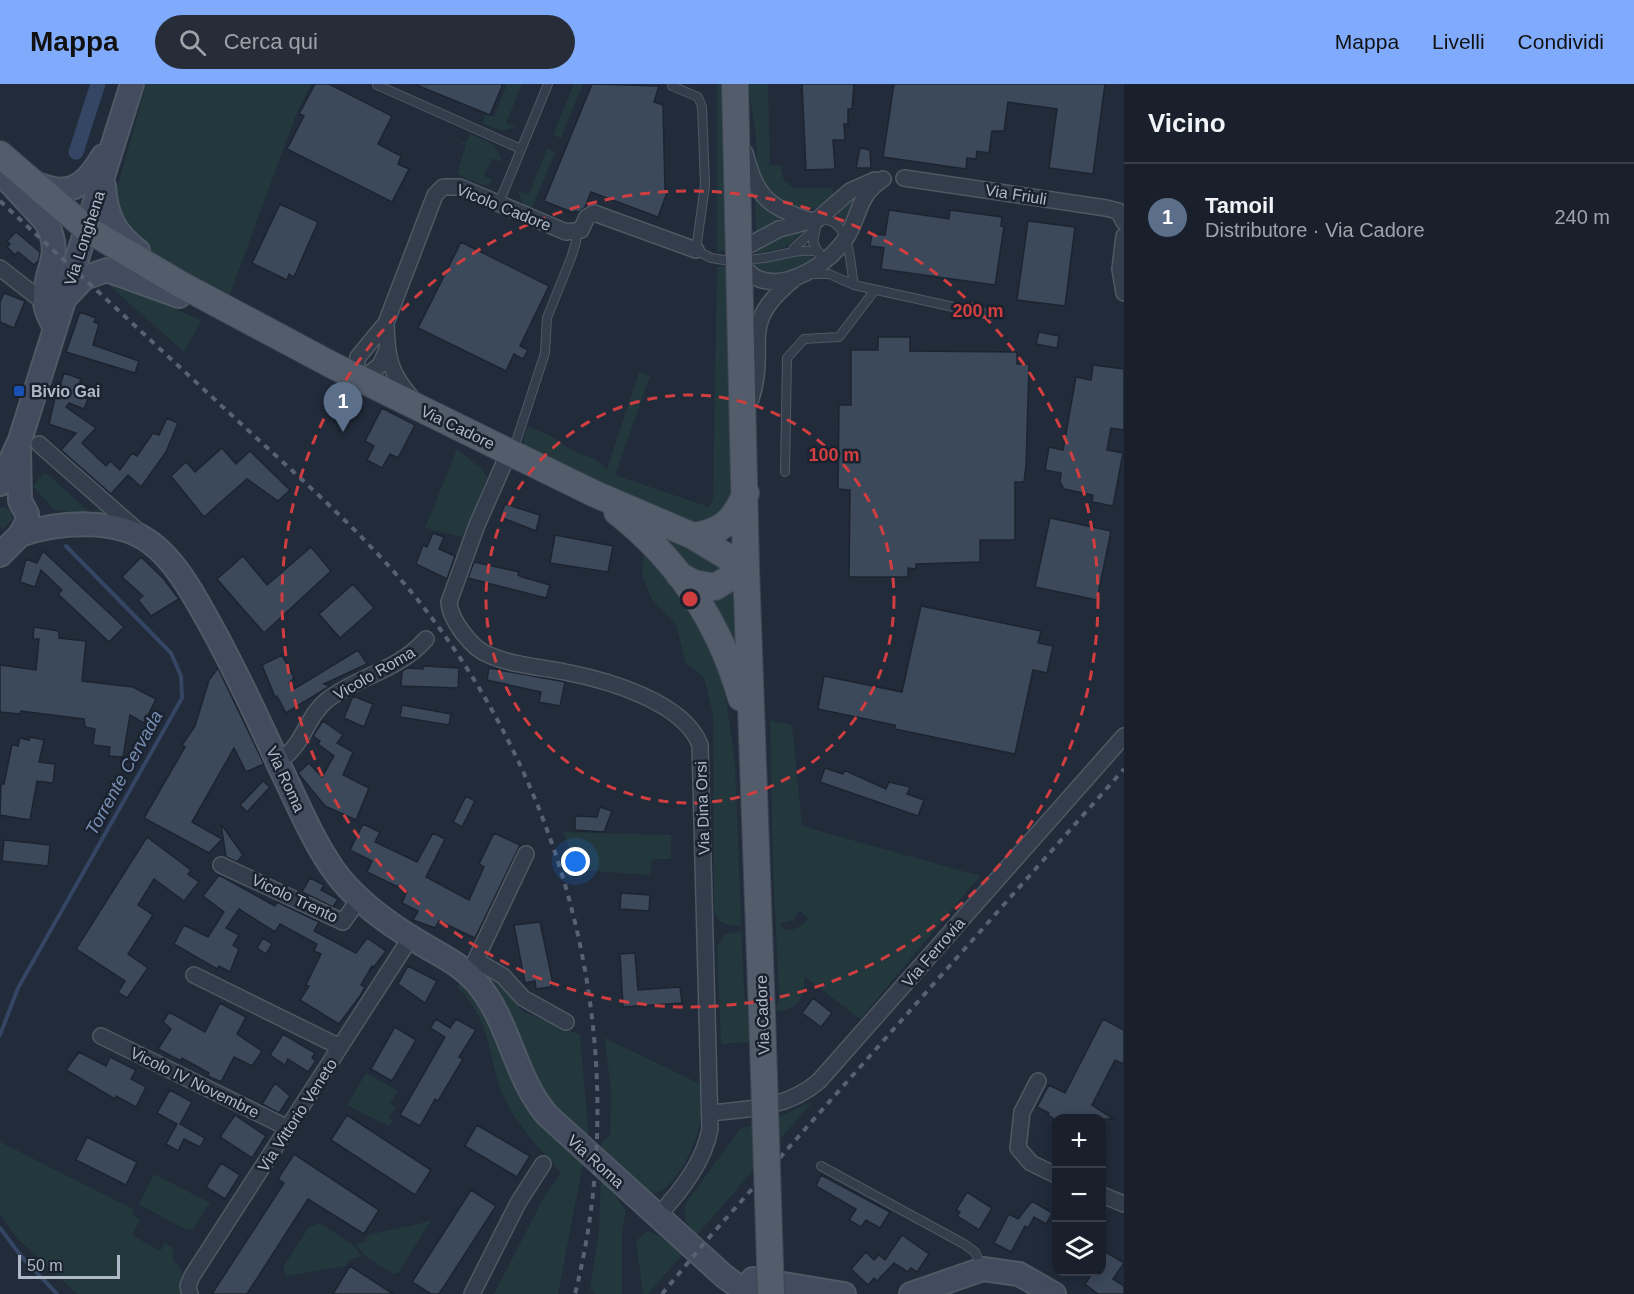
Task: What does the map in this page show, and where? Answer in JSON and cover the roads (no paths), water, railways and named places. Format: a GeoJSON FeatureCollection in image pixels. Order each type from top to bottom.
{"type":"FeatureCollection","features":[{"type":"Feature","properties":{"kind":"main road"},"geometry":{"type":"LineString","coordinates":[[735,84],[745,419],[746,568]]}},
{"type":"Feature","properties":{"kind":"main road"},"geometry":{"type":"LineString","coordinates":[[0,154],[85,236]]}},
{"type":"Feature","properties":{"kind":"main road"},"geometry":{"type":"LineString","coordinates":[[0,166],[85,236]]}},
{"type":"Feature","properties":{"kind":"main road","name":"Via Cadore"},"geometry":{"type":"LineString","coordinates":[[85,236],[179,290],[595,494],[693,536],[733,557],[746,568],[771,1294]]}},
{"type":"Feature","properties":{"kind":"main road"},"geometry":{"type":"LineString","coordinates":[[693,536],[715,531],[727,523],[737,514],[746,493]]}},
{"type":"Feature","properties":{"kind":"main road","name":"Via Cadore"},"geometry":{"type":"LineString","coordinates":[[595,494],[637,527],[704,608],[733,668],[753,735]]}},
{"type":"Feature","properties":{"kind":"main road","name":"Via Cadore"},"geometry":{"type":"LineString","coordinates":[[679,575],[694,583],[715,587],[746,568]]}},
{"type":"Feature","properties":{"kind":"street","name":"Via Longhena"},"geometry":{"type":"LineString","coordinates":[[54,301],[85,236],[114,136],[132,84]]}},
{"type":"Feature","properties":{"kind":"street"},"geometry":{"type":"LineString","coordinates":[[737,122],[751,177],[761,195],[780,210],[814,223]]}},
{"type":"Feature","properties":{"kind":"street","name":"Via Longhena"},"geometry":{"type":"LineString","coordinates":[[25,177],[48,189],[64,190],[79,185],[91,175],[114,136]]}},
{"type":"Feature","properties":{"kind":"street"},"geometry":{"type":"LineString","coordinates":[[0,172],[46,222],[51,231],[56,252],[55,328],[29,442],[18,475],[15,501],[27,522],[8,542]]}},
{"type":"Feature","properties":{"kind":"street","name":"Via Longhena"},"geometry":{"type":"LineString","coordinates":[[103,177],[105,208],[113,226],[179,290]]}},
{"type":"Feature","properties":{"kind":"street"},"geometry":{"type":"LineString","coordinates":[[745,419],[752,394],[760,317],[777,293],[846,239],[867,192],[894,178]]}},
{"type":"Feature","properties":{"kind":"street","name":"Via Friuli"},"geometry":{"type":"LineString","coordinates":[[740,258],[779,229],[814,223],[850,191],[894,178],[1106,208],[1118,211],[1124,219]]}},
{"type":"Feature","properties":{"kind":"street","name":"Vicolo Cadore"},"geometry":{"type":"LineString","coordinates":[[325,361],[364,348],[386,323],[439,190],[453,185],[566,232],[576,233]]}},
{"type":"Feature","properties":{"kind":"street"},"geometry":{"type":"LineString","coordinates":[[576,233],[594,213],[696,250]]}},
{"type":"Feature","properties":{"kind":"street"},"geometry":{"type":"LineString","coordinates":[[1124,236],[1120,269],[1124,293]]}},
{"type":"Feature","properties":{"kind":"street"},"geometry":{"type":"LineString","coordinates":[[740,258],[760,279],[783,280],[797,277]]}},
{"type":"Feature","properties":{"kind":"street"},"geometry":{"type":"LineString","coordinates":[[0,268],[54,301]]}},
{"type":"Feature","properties":{"kind":"street","name":"Via Longhena"},"geometry":{"type":"LineString","coordinates":[[54,301],[84,279],[107,270],[179,290]]}},
{"type":"Feature","properties":{"kind":"street","name":"Vicolo Cadore"},"geometry":{"type":"LineString","coordinates":[[386,323],[388,360],[397,380],[426,411]]}},
{"type":"Feature","properties":{"kind":"street"},"geometry":{"type":"LineString","coordinates":[[364,348],[357,362],[361,379],[380,365],[387,350]]}},
{"type":"Feature","properties":{"kind":"street"},"geometry":{"type":"LineString","coordinates":[[0,484],[29,442]]}},
{"type":"Feature","properties":{"kind":"street","name":"Via Roma"},"geometry":{"type":"LineString","coordinates":[[29,442],[151,542],[189,587],[220,640],[322,852],[339,877],[359,899],[411,937],[473,967],[503,976],[524,998],[566,1022]]}},
{"type":"Feature","properties":{"kind":"street","name":"Via Dina Orsi"},"geometry":{"type":"LineString","coordinates":[[511,453],[473,536],[449,608],[481,652],[501,659],[569,672],[635,694],[673,710],[693,730],[699,745],[702,762],[710,1129],[702,1155],[658,1216]]}},
{"type":"Feature","properties":{"kind":"street","name":"Via Roma"},"geometry":{"type":"LineString","coordinates":[[15,501],[71,523],[126,532],[151,542]]}},
{"type":"Feature","properties":{"kind":"street","name":"Via Roma"},"geometry":{"type":"LineString","coordinates":[[8,542],[39,528],[71,523]]}},
{"type":"Feature","properties":{"kind":"street","name":"Vicolo Roma"},"geometry":{"type":"LineString","coordinates":[[278,761],[292,751],[311,719],[327,700],[406,658],[426,639]]}},
{"type":"Feature","properties":{"kind":"street","name":"Via Ferrovia"},"geometry":{"type":"LineString","coordinates":[[711,1113],[751,1109],[788,1101],[807,1092],[1124,736]]}},
{"type":"Feature","properties":{"kind":"street"},"geometry":{"type":"LineString","coordinates":[[473,967],[526,854]]}},
{"type":"Feature","properties":{"kind":"street","name":"Vicolo Trento"},"geometry":{"type":"LineString","coordinates":[[221,865],[343,922],[359,899]]}},
{"type":"Feature","properties":{"kind":"street","name":"Via Vittorio Veneto"},"geometry":{"type":"LineString","coordinates":[[190,1294],[188,1286],[192,1276],[411,937]]}},
{"type":"Feature","properties":{"kind":"street","name":"Via Roma"},"geometry":{"type":"LineString","coordinates":[[473,967],[497,1013],[524,1078],[541,1108],[572,1141],[714,1266],[736,1285],[756,1294]]}},
{"type":"Feature","properties":{"kind":"street"},"geometry":{"type":"LineString","coordinates":[[194,975],[340,1047]]}},
{"type":"Feature","properties":{"kind":"street","name":"Vicolo IV Novembre"},"geometry":{"type":"LineString","coordinates":[[101,1036],[288,1128]]}},
{"type":"Feature","properties":{"kind":"street"},"geometry":{"type":"LineString","coordinates":[[1038,1081],[1022,1112],[1018,1148],[1031,1163],[1052,1173]]}},
{"type":"Feature","properties":{"kind":"street"},"geometry":{"type":"LineString","coordinates":[[472,1294],[518,1203],[543,1164]]}},
{"type":"Feature","properties":{"kind":"street"},"geometry":{"type":"LineString","coordinates":[[1106,1197],[1124,1204]]}},
{"type":"Feature","properties":{"kind":"street","name":"Via Roma"},"geometry":{"type":"LineString","coordinates":[[714,1266],[746,1278],[844,1294]]}},
{"type":"Feature","properties":{"kind":"street"},"geometry":{"type":"LineString","coordinates":[[899,1294],[917,1292],[983,1269],[1019,1274],[1054,1294]]}},
{"type":"Feature","properties":{"kind":"lane"},"geometry":{"type":"LineString","coordinates":[[499,203],[548,84]]}},
{"type":"Feature","properties":{"kind":"lane"},"geometry":{"type":"LineString","coordinates":[[377,85],[521,149]]}},
{"type":"Feature","properties":{"kind":"lane"},"geometry":{"type":"LineString","coordinates":[[672,86],[695,95],[702,107],[705,185],[696,250],[711,258],[740,258],[798,250],[821,257]]}},
{"type":"Feature","properties":{"kind":"lane"},"geometry":{"type":"LineString","coordinates":[[789,252],[814,223],[834,221],[843,230],[846,239],[854,285]]}},
{"type":"Feature","properties":{"kind":"lane"},"geometry":{"type":"LineString","coordinates":[[814,223],[813,242],[826,270],[838,278]]}},
{"type":"Feature","properties":{"kind":"lane"},"geometry":{"type":"LineString","coordinates":[[511,453],[545,353],[546,318],[571,258],[576,233]]}},
{"type":"Feature","properties":{"kind":"lane"},"geometry":{"type":"LineString","coordinates":[[797,277],[820,273],[854,285],[990,315]]}},
{"type":"Feature","properties":{"kind":"lane"},"geometry":{"type":"LineString","coordinates":[[785,472],[787,358],[804,339],[839,337],[875,290]]}},
{"type":"Feature","properties":{"kind":"lane"},"geometry":{"type":"LineString","coordinates":[[821,1166],[964,1244],[975,1252],[983,1269]]}},
{"type":"Feature","properties":{"kind":"waterway"},"geometry":{"type":"LineString","coordinates":[[76,152],[98,84]]}},
{"type":"Feature","properties":{"kind":"waterway","name":"Torrente Cervada"},"geometry":{"type":"LineString","coordinates":[[0,1035],[18,988],[182,698],[181,676],[171,653],[66,546]]}},
{"type":"Feature","properties":{"kind":"waterway","name":"Torrente Cervada"},"geometry":{"type":"LineString","coordinates":[[0,1228],[21,1256],[57,1294]]}},
{"type":"Feature","properties":{"kind":"railway"},"geometry":{"type":"LineString","coordinates":[[0,201],[361,537],[428,613],[479,687],[521,767],[554,850],[578,937],[593,1026],[597,1116],[592,1205],[575,1294]]}},
{"type":"Feature","properties":{"kind":"railway"},"geometry":{"type":"LineString","coordinates":[[662,1294],[706,1241],[1124,769]]}},
{"type":"Feature","properties":{"kind":"place","name":"Bivio Gai"},"geometry":{"type":"Point","coordinates":[19,391]}},
{"type":"Feature","properties":{"kind":"place","name":"Tamoil"},"geometry":{"type":"Point","coordinates":[343,432]}}]}
